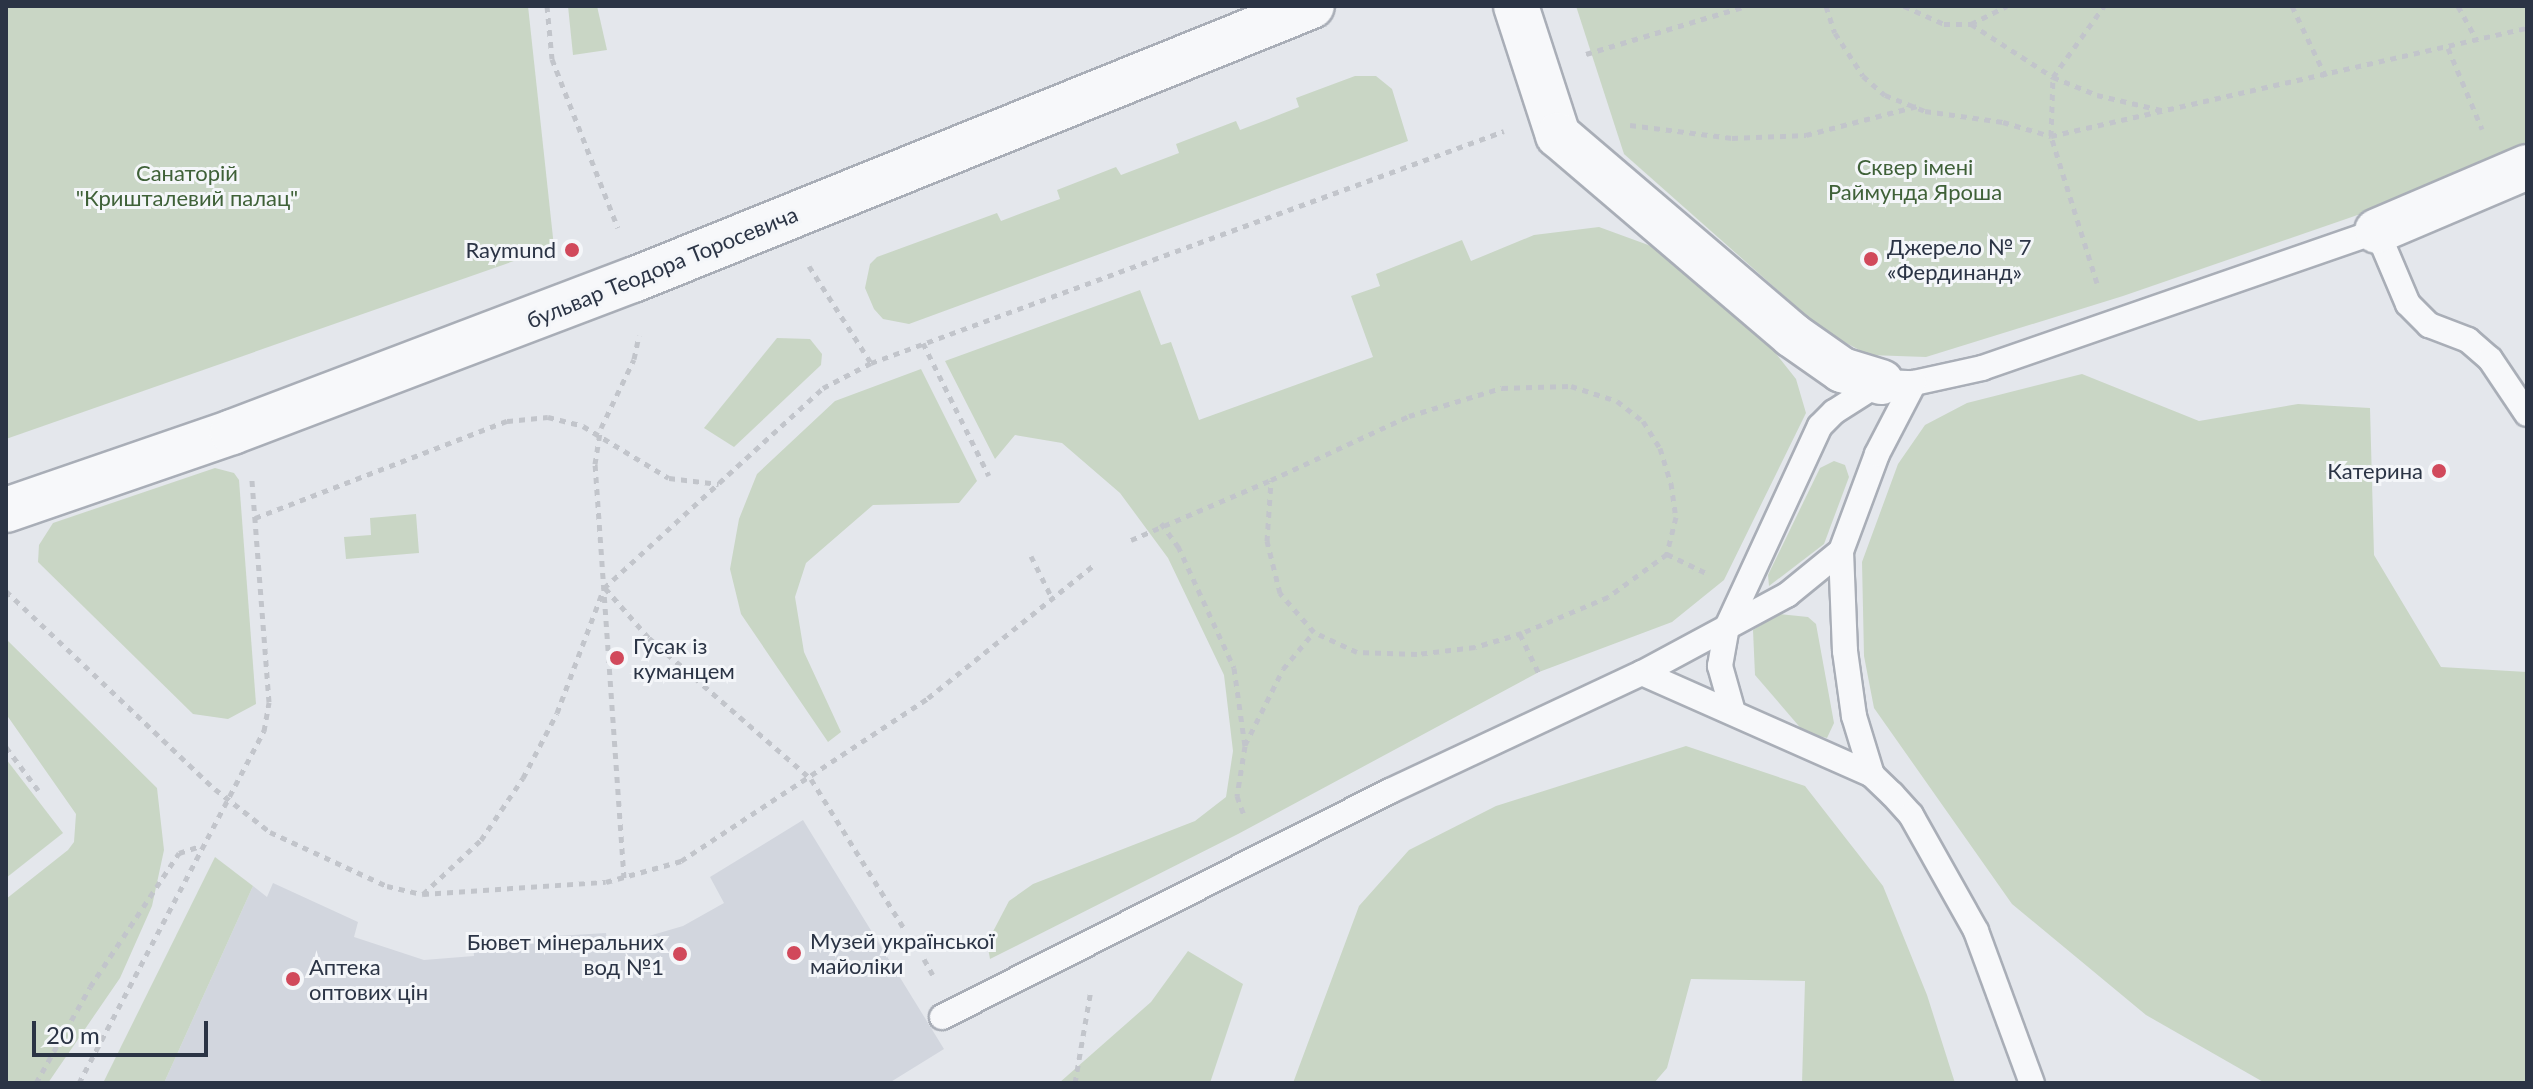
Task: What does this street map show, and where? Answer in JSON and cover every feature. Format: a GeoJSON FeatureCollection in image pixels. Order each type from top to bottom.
{"type":"FeatureCollection","features":[{"type":"Feature","properties":{"kind":"street","name":"бульвар Теодора Торосевича"},"geometry":{"type":"LineString","coordinates":[[6,510],[248,426],[633,280],[1312,6]]}},
{"type":"Feature","properties":{"kind":"street"},"geometry":{"type":"LineString","coordinates":[[1516,6],[1558,135],[1792,335],[1842,370],[1898,382]]}},
{"type":"Feature","properties":{"kind":"street"},"geometry":{"type":"LineString","coordinates":[[2377,231],[2515,172]]}},
{"type":"Feature","properties":{"kind":"lane"},"geometry":{"type":"LineString","coordinates":[[1733,712],[1720,666],[1727,627],[1820,426],[1834,412],[1898,382],[1982,368],[2377,231],[2408,304],[2429,325],[2468,340],[2490,359],[2527,414]]}},
{"type":"Feature","properties":{"kind":"lane"},"geometry":{"type":"LineString","coordinates":[[1872,775],[1854,716],[1845,651],[1841,551],[1877,454],[1898,382]]}},
{"type":"Feature","properties":{"kind":"lane"},"geometry":{"type":"LineString","coordinates":[[942,1017],[1390,791],[1642,673],[1787,595],[1841,551]]}},
{"type":"Feature","properties":{"kind":"lane"},"geometry":{"type":"LineString","coordinates":[[1642,673],[1872,775],[1911,815],[1976,931],[2032,1083]]}},
{"type":"Feature","properties":{"kind":"path"},"geometry":{"type":"LineString","coordinates":[[547,6],[552,59],[633,280]]}},
{"type":"Feature","properties":{"kind":"path"},"geometry":{"type":"LineString","coordinates":[[1537,70],[1746,6]]}},
{"type":"Feature","properties":{"kind":"path"},"geometry":{"type":"LineString","coordinates":[[1826,6],[1835,33],[1863,76],[1885,95],[1917,106],[2051,136],[2326,77],[2527,28]]}},
{"type":"Feature","properties":{"kind":"path"},"geometry":{"type":"LineString","coordinates":[[1904,6],[1944,24],[1971,24],[2007,6]]}},
{"type":"Feature","properties":{"kind":"path"},"geometry":{"type":"LineString","coordinates":[[2104,6],[2053,77],[2051,136],[2110,325]]}},
{"type":"Feature","properties":{"kind":"path"},"geometry":{"type":"LineString","coordinates":[[2292,6],[2326,77]]}},
{"type":"Feature","properties":{"kind":"path"},"geometry":{"type":"LineString","coordinates":[[2458,6],[2477,41]]}},
{"type":"Feature","properties":{"kind":"path"},"geometry":{"type":"LineString","coordinates":[[1971,24],[2053,77],[2097,95],[2170,112]]}},
{"type":"Feature","properties":{"kind":"path"},"geometry":{"type":"LineString","coordinates":[[2448,48],[2515,172]]}},
{"type":"Feature","properties":{"kind":"path"},"geometry":{"type":"LineString","coordinates":[[423,894],[481,840],[523,778],[557,713],[604,588],[677,517],[719,484],[823,388],[871,363],[923,343],[1551,113],[1732,138],[1806,135],[1917,106]]}},
{"type":"Feature","properties":{"kind":"path"},"geometry":{"type":"LineString","coordinates":[[824,294],[871,363]]}},
{"type":"Feature","properties":{"kind":"path"},"geometry":{"type":"LineString","coordinates":[[923,343],[989,476]]}},
{"type":"Feature","properties":{"kind":"path"},"geometry":{"type":"LineString","coordinates":[[1131,540],[1161,523],[1271,480],[1409,416],[1502,388],[1571,386],[1617,401],[1643,421],[1660,448],[1671,483],[1676,517],[1667,554],[1608,597],[1537,627],[1475,647],[1417,654],[1357,652],[1314,632],[1280,593],[1267,541],[1271,480]]}},
{"type":"Feature","properties":{"kind":"path"},"geometry":{"type":"LineString","coordinates":[[622,387],[599,437],[595,464],[624,878]]}},
{"type":"Feature","properties":{"kind":"path"},"geometry":{"type":"LineString","coordinates":[[255,518],[507,421],[548,417],[583,426],[669,478],[719,484]]}},
{"type":"Feature","properties":{"kind":"path"},"geometry":{"type":"LineString","coordinates":[[79,1083],[264,731],[269,702],[248,426]]}},
{"type":"Feature","properties":{"kind":"path"},"geometry":{"type":"LineString","coordinates":[[1161,523],[1178,546],[1234,668],[1245,746],[1237,796]]}},
{"type":"Feature","properties":{"kind":"path"},"geometry":{"type":"LineString","coordinates":[[1031,556],[1052,598]]}},
{"type":"Feature","properties":{"kind":"path"},"geometry":{"type":"LineString","coordinates":[[6,591],[228,800],[299,847],[387,886],[423,894],[624,878],[681,861],[811,779],[928,698],[1093,566]]}},
{"type":"Feature","properties":{"kind":"path"},"geometry":{"type":"LineString","coordinates":[[604,588],[649,638],[811,779],[905,930]]}},
{"type":"Feature","properties":{"kind":"path"},"geometry":{"type":"LineString","coordinates":[[1245,746],[1283,669],[1314,632]]}},
{"type":"Feature","properties":{"kind":"path"},"geometry":{"type":"LineString","coordinates":[[6,747],[38,790]]}},
{"type":"Feature","properties":{"kind":"path"},"geometry":{"type":"LineString","coordinates":[[36,1083],[90,987],[179,853],[201,846]]}},
{"type":"Feature","properties":{"kind":"path"},"geometry":{"type":"LineString","coordinates":[[1075,1083],[1086,1017]]}},
{"type":"Feature","properties":{"kind":"shaded area","name":"Бювет мінеральних вод №1"},"geometry":{"type":"Polygon","coordinates":[[[803,820],[944,1049],[889,1083],[164,1083],[253,886],[267,897],[273,883],[358,922],[354,937],[424,960],[474,956],[473,942],[540,937],[606,933],[608,948],[683,926],[724,903],[710,877],[803,820]]]}},
{"type":"Feature","properties":{"kind":"green space","name":"Санаторій \"Кришталевий палац\""},"geometry":{"type":"Polygon","coordinates":[[[6,6],[528,6],[554,247],[6,439],[6,6]]]}},
{"type":"Feature","properties":{"kind":"green space"},"geometry":{"type":"Polygon","coordinates":[[[568,6],[597,6],[607,50],[573,55],[568,6]]]}},
{"type":"Feature","properties":{"kind":"green space","name":"Сквер імені Раймунда Яроша"},"geometry":{"type":"Polygon","coordinates":[[[1576,6],[2527,6],[2527,147],[2401,200],[2123,296],[1926,357],[1869,355],[1825,332],[1624,154],[1576,6]]]}},
{"type":"Feature","properties":{"kind":"green space"},"geometry":{"type":"Polygon","coordinates":[[[1355,76],[1376,76],[1392,89],[1408,141],[909,324],[883,319],[874,309],[865,288],[870,264],[877,257],[997,213],[1001,221],[1060,199],[1057,190],[1116,167],[1121,175],[1179,153],[1176,144],[1236,121],[1240,130],[1269,119],[1299,107],[1296,98],[1355,76]]]}},
{"type":"Feature","properties":{"kind":"green space"},"geometry":{"type":"Polygon","coordinates":[[[1599,227],[1651,246],[1762,336],[1796,379],[1806,413],[1724,580],[1672,622],[1539,672],[1238,834],[990,959],[987,943],[1009,901],[1033,884],[1195,821],[1226,797],[1233,751],[1224,675],[1168,558],[1120,493],[1062,443],[1015,435],[995,459],[945,361],[1140,290],[1161,345],[1171,342],[1199,420],[1373,357],[1351,296],[1380,286],[1376,274],[1462,240],[1471,261],[1534,235],[1599,227]]]}},
{"type":"Feature","properties":{"kind":"green space"},"geometry":{"type":"Polygon","coordinates":[[[777,338],[810,339],[822,354],[821,365],[734,447],[704,428],[777,338]]]}},
{"type":"Feature","properties":{"kind":"green space"},"geometry":{"type":"Polygon","coordinates":[[[921,369],[977,481],[959,503],[873,505],[806,563],[795,597],[804,652],[841,732],[828,742],[741,614],[730,569],[739,519],[757,474],[835,401],[921,369]]]}},
{"type":"Feature","properties":{"kind":"green space"},"geometry":{"type":"Polygon","coordinates":[[[2082,374],[2199,421],[2298,404],[2370,408],[2374,555],[2441,667],[2527,672],[2527,1083],[2265,1083],[2146,1015],[2012,904],[1874,708],[1864,656],[1862,562],[1898,464],[1925,425],[1967,403],[2082,374]]]}},
{"type":"Feature","properties":{"kind":"green space"},"geometry":{"type":"Polygon","coordinates":[[[1834,461],[1845,465],[1849,477],[1824,544],[1769,586],[1768,575],[1820,468],[1834,461]]]}},
{"type":"Feature","properties":{"kind":"green space"},"geometry":{"type":"Polygon","coordinates":[[[215,468],[234,473],[239,480],[256,704],[228,719],[193,714],[38,562],[39,545],[53,523],[215,468]]]}},
{"type":"Feature","properties":{"kind":"green space"},"geometry":{"type":"Polygon","coordinates":[[[416,514],[419,553],[346,559],[344,537],[371,535],[370,518],[416,514]]]}},
{"type":"Feature","properties":{"kind":"green space"},"geometry":{"type":"Polygon","coordinates":[[[1779,614],[1808,617],[1816,624],[1834,723],[1827,738],[1804,732],[1755,675],[1753,630],[1779,614]]]}},
{"type":"Feature","properties":{"kind":"green space"},"geometry":{"type":"Polygon","coordinates":[[[6,639],[157,788],[164,850],[152,906],[120,978],[48,1083],[6,1083],[6,899],[68,850],[74,842],[76,814],[6,714],[6,639]]]}},
{"type":"Feature","properties":{"kind":"green space"},"geometry":{"type":"Polygon","coordinates":[[[1686,746],[1805,786],[1883,886],[1927,995],[1955,1083],[1802,1083],[1805,981],[1691,979],[1667,1068],[1654,1083],[1293,1083],[1359,906],[1409,850],[1496,806],[1686,746]]]}},
{"type":"Feature","properties":{"kind":"green space"},"geometry":{"type":"Polygon","coordinates":[[[6,759],[63,833],[6,878],[6,759]]]}},
{"type":"Feature","properties":{"kind":"green space"},"geometry":{"type":"Polygon","coordinates":[[[215,857],[253,886],[164,1083],[103,1083],[215,857]]]}},
{"type":"Feature","properties":{"kind":"green space"},"geometry":{"type":"Polygon","coordinates":[[[1188,951],[1243,984],[1210,1083],[1059,1083],[1151,1002],[1188,951]]]}},
{"type":"Feature","properties":{"kind":"place","name":"Raymund"},"geometry":{"type":"Point","coordinates":[572,250]}},
{"type":"Feature","properties":{"kind":"place","name":"Джерело № 7 «Фердинанд»"},"geometry":{"type":"Point","coordinates":[1871,259]}},
{"type":"Feature","properties":{"kind":"place","name":"Катерина"},"geometry":{"type":"Point","coordinates":[2439,471]}},
{"type":"Feature","properties":{"kind":"place","name":"Гусак із куманцем"},"geometry":{"type":"Point","coordinates":[617,658]}},
{"type":"Feature","properties":{"kind":"place","name":"Музей української майоліки"},"geometry":{"type":"Point","coordinates":[794,953]}},
{"type":"Feature","properties":{"kind":"place","name":"Бювет мінеральних вод №1"},"geometry":{"type":"Point","coordinates":[680,954]}},
{"type":"Feature","properties":{"kind":"place","name":"Аптека оптових цін"},"geometry":{"type":"Point","coordinates":[293,979]}}]}
